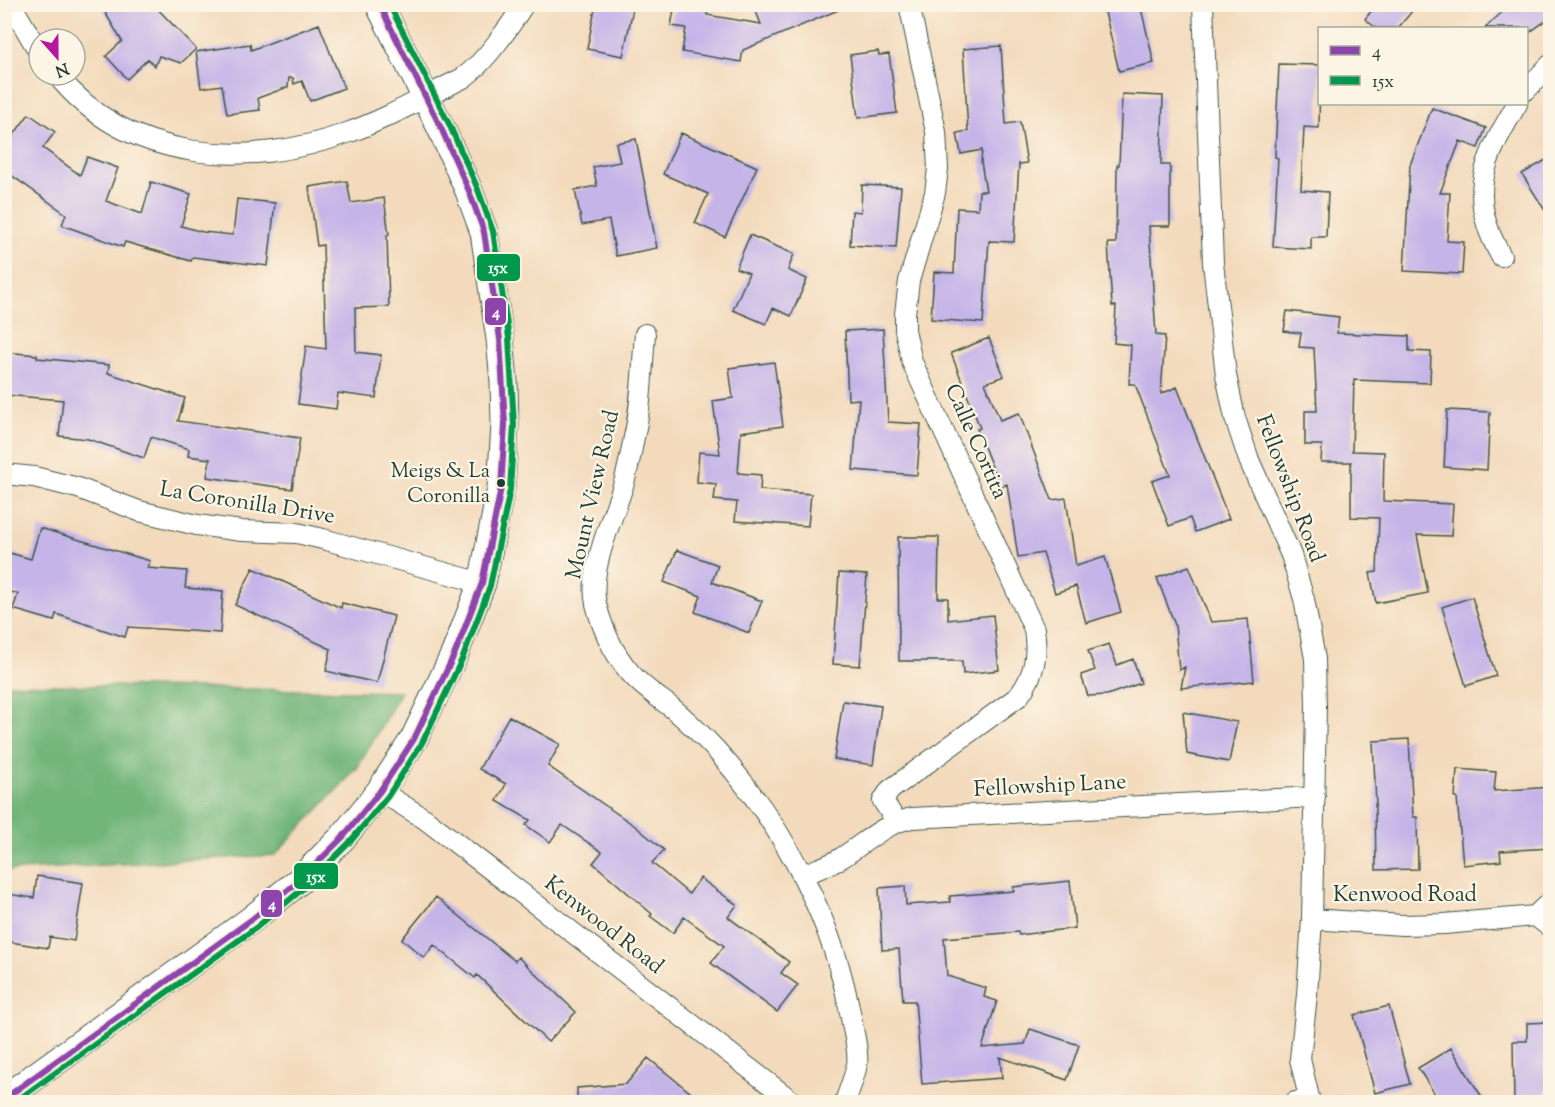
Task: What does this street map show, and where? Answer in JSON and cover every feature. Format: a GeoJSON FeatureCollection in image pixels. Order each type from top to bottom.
{"type":"FeatureCollection","features":[{"type":"Feature","properties":{"kind":"main road"},"geometry":{"type":"LineString","coordinates":[[4,1099],[267,907],[299,881],[343,837],[380,791],[414,739],[455,653],[482,583],[501,488],[505,424],[500,339],[484,232],[469,191],[379,4]]}},
{"type":"Feature","properties":{"kind":"street"},"geometry":{"type":"LineString","coordinates":[[11,4],[27,31]]}},
{"type":"Feature","properties":{"kind":"street"},"geometry":{"type":"LineString","coordinates":[[69,87],[84,102],[111,121],[140,136],[170,147],[202,154],[232,155],[286,149],[338,136],[393,114],[468,74],[512,23],[524,4]]}},
{"type":"Feature","properties":{"kind":"street","name":"Calle Cortita"},"geometry":{"type":"LineString","coordinates":[[896,821],[883,801],[890,790],[1019,696],[1028,684],[1036,657],[1034,629],[912,362],[905,314],[909,281],[935,193],[938,169],[936,132],[909,4]]}},
{"type":"Feature","properties":{"kind":"street","name":"Fellowship Road"},"geometry":{"type":"LineString","coordinates":[[1203,4],[1213,263],[1227,375],[1235,418],[1248,460],[1291,555],[1304,599],[1315,659],[1312,919]]}},
{"type":"Feature","properties":{"kind":"street"},"geometry":{"type":"LineString","coordinates":[[1528,89],[1551,65]]}},
{"type":"Feature","properties":{"kind":"street"},"geometry":{"type":"LineString","coordinates":[[1501,256],[1487,227],[1480,195],[1489,155],[1515,105]]}},
{"type":"Feature","properties":{"kind":"street","name":"Mount View Road"},"geometry":{"type":"LineString","coordinates":[[645,334],[635,434],[624,484],[602,547],[596,579],[595,601],[605,632],[621,661],[635,678],[690,724],[716,751],[769,818],[802,875],[821,915],[834,951],[849,1006],[858,1062],[845,1102]]}},
{"type":"Feature","properties":{"kind":"street","name":"La Coronilla Drive"},"geometry":{"type":"LineString","coordinates":[[4,474],[34,477],[78,488],[140,511],[197,525],[242,531],[297,533],[323,538],[482,583]]}},
{"type":"Feature","properties":{"kind":"street","name":"Kenwood Road"},"geometry":{"type":"LineString","coordinates":[[380,791],[425,819],[793,1102]]}},
{"type":"Feature","properties":{"kind":"street","name":"Fellowship Lane"},"geometry":{"type":"LineString","coordinates":[[802,875],[837,860],[896,821],[912,818],[1315,797]]}},
{"type":"Feature","properties":{"kind":"street"},"geometry":{"type":"LineString","coordinates":[[1543,922],[1551,902]]}},
{"type":"Feature","properties":{"kind":"street","name":"Kenwood Road"},"geometry":{"type":"LineString","coordinates":[[1295,1102],[1310,1102],[1300,1059],[1312,919],[1402,925],[1543,922]]}},
{"type":"Feature","properties":{"kind":"green space"},"geometry":{"type":"Polygon","coordinates":[[[5,684],[401,692],[357,768],[275,855],[5,871],[5,684]]]}},
{"type":"Feature","properties":{"kind":"building"},"geometry":{"type":"Polygon","coordinates":[[[100,4],[153,4],[196,49],[181,63],[159,56],[155,66],[148,59],[127,79],[106,56],[122,41],[100,4]]]}},
{"type":"Feature","properties":{"kind":"building"},"geometry":{"type":"Polygon","coordinates":[[[596,4],[634,4],[623,56],[587,49],[596,4]]]}},
{"type":"Feature","properties":{"kind":"building"},"geometry":{"type":"Polygon","coordinates":[[[675,4],[709,4],[707,15],[761,24],[753,4],[850,5],[743,50],[741,62],[682,52],[686,28],[671,26],[675,4]]]}},
{"type":"Feature","properties":{"kind":"building"},"geometry":{"type":"Polygon","coordinates":[[[1103,4],[1140,4],[1154,63],[1119,71],[1103,4]]]}},
{"type":"Feature","properties":{"kind":"building"},"geometry":{"type":"Polygon","coordinates":[[[1377,4],[1418,4],[1399,27],[1375,27],[1365,19],[1377,4]]]}},
{"type":"Feature","properties":{"kind":"building"},"geometry":{"type":"Polygon","coordinates":[[[1511,4],[1551,4],[1551,17],[1528,33],[1528,27],[1486,27],[1511,4]]]}},
{"type":"Feature","properties":{"kind":"building"},"geometry":{"type":"Polygon","coordinates":[[[319,24],[344,88],[310,101],[302,81],[294,84],[293,78],[289,78],[288,87],[258,98],[260,110],[227,114],[222,85],[201,88],[196,52],[250,44],[251,50],[319,24]]]}},
{"type":"Feature","properties":{"kind":"building"},"geometry":{"type":"Polygon","coordinates":[[[1001,46],[1006,124],[1020,122],[1027,163],[1019,164],[1014,242],[989,241],[983,323],[931,319],[934,272],[954,273],[957,208],[978,209],[979,191],[986,191],[981,162],[982,150],[961,154],[957,133],[968,131],[963,49],[1001,46]]]}},
{"type":"Feature","properties":{"kind":"building"},"geometry":{"type":"Polygon","coordinates":[[[878,51],[879,55],[889,54],[897,113],[858,118],[850,55],[878,51]]]}},
{"type":"Feature","properties":{"kind":"building"},"geometry":{"type":"Polygon","coordinates":[[[1279,64],[1318,65],[1319,128],[1304,127],[1301,190],[1328,192],[1326,237],[1311,237],[1311,249],[1273,247],[1278,158],[1275,157],[1279,64]]]}},
{"type":"Feature","properties":{"kind":"building"},"geometry":{"type":"Polygon","coordinates":[[[1122,94],[1163,96],[1161,165],[1170,165],[1170,226],[1149,226],[1156,335],[1165,336],[1161,394],[1177,387],[1229,519],[1195,532],[1190,518],[1169,526],[1152,481],[1170,475],[1135,384],[1129,384],[1131,345],[1114,343],[1116,306],[1112,306],[1108,243],[1116,243],[1117,165],[1119,165],[1122,94]]]}},
{"type":"Feature","properties":{"kind":"building"},"geometry":{"type":"Polygon","coordinates":[[[1432,108],[1486,128],[1478,148],[1460,141],[1440,193],[1450,193],[1447,241],[1464,242],[1462,274],[1404,271],[1410,165],[1432,108]]]}},
{"type":"Feature","properties":{"kind":"building"},"geometry":{"type":"Polygon","coordinates":[[[29,114],[55,132],[43,148],[80,175],[87,157],[118,168],[106,201],[142,214],[151,182],[191,194],[181,226],[203,232],[233,235],[237,199],[275,203],[268,266],[193,257],[191,261],[125,242],[123,247],[62,225],[66,214],[4,170],[4,148],[29,114]]]}},
{"type":"Feature","properties":{"kind":"building"},"geometry":{"type":"Polygon","coordinates":[[[681,133],[757,167],[725,237],[695,223],[708,194],[663,174],[681,133]]]}},
{"type":"Feature","properties":{"kind":"building"},"geometry":{"type":"Polygon","coordinates":[[[636,139],[657,248],[616,256],[609,220],[582,225],[575,190],[597,186],[593,167],[620,162],[616,143],[636,139]]]}},
{"type":"Feature","properties":{"kind":"building"},"geometry":{"type":"Polygon","coordinates":[[[1551,157],[1551,220],[1522,174],[1551,157]]]}},
{"type":"Feature","properties":{"kind":"building"},"geometry":{"type":"Polygon","coordinates":[[[347,181],[351,203],[384,198],[389,235],[387,235],[389,307],[355,308],[356,352],[381,355],[376,398],[338,393],[336,409],[298,404],[306,346],[326,349],[323,245],[317,246],[309,187],[347,181]]]}},
{"type":"Feature","properties":{"kind":"building"},"geometry":{"type":"Polygon","coordinates":[[[862,185],[901,187],[896,248],[850,245],[852,211],[861,212],[862,185]]]}},
{"type":"Feature","properties":{"kind":"building"},"geometry":{"type":"Polygon","coordinates":[[[750,235],[794,254],[788,270],[807,279],[791,316],[773,308],[766,324],[733,310],[749,273],[736,268],[750,235]]]}},
{"type":"Feature","properties":{"kind":"building"},"geometry":{"type":"Polygon","coordinates":[[[1287,311],[1339,317],[1337,333],[1409,336],[1409,351],[1431,352],[1430,383],[1354,380],[1352,451],[1384,452],[1383,501],[1453,504],[1451,536],[1417,535],[1428,593],[1376,603],[1370,573],[1377,572],[1379,518],[1351,517],[1351,462],[1321,462],[1322,445],[1305,445],[1305,411],[1317,411],[1314,348],[1299,347],[1301,333],[1284,331],[1287,311]]]}},
{"type":"Feature","properties":{"kind":"building"},"geometry":{"type":"Polygon","coordinates":[[[883,329],[888,422],[921,424],[917,475],[853,470],[859,399],[848,400],[845,331],[883,329]]]}},
{"type":"Feature","properties":{"kind":"building"},"geometry":{"type":"Polygon","coordinates":[[[989,338],[1004,376],[985,383],[1000,420],[1019,413],[1052,500],[1066,498],[1076,566],[1105,557],[1121,612],[1086,623],[1076,586],[1055,593],[1043,553],[1018,557],[1007,484],[1000,487],[951,353],[989,338]]]}},
{"type":"Feature","properties":{"kind":"building"},"geometry":{"type":"Polygon","coordinates":[[[4,352],[37,355],[37,358],[109,365],[108,373],[185,398],[178,421],[300,438],[292,489],[207,477],[210,459],[188,456],[189,449],[151,437],[144,458],[88,439],[59,436],[63,400],[4,395],[4,352]]]}},
{"type":"Feature","properties":{"kind":"building"},"geometry":{"type":"Polygon","coordinates":[[[774,362],[783,426],[741,432],[738,473],[761,475],[760,490],[811,494],[808,526],[735,521],[737,502],[714,500],[716,484],[697,482],[699,452],[720,454],[713,401],[733,398],[729,368],[774,362]]]}},
{"type":"Feature","properties":{"kind":"building"},"geometry":{"type":"Polygon","coordinates":[[[1447,410],[1490,412],[1487,470],[1444,467],[1447,410]]]}},
{"type":"Feature","properties":{"kind":"building"},"geometry":{"type":"Polygon","coordinates":[[[40,528],[150,561],[147,568],[187,571],[185,588],[223,591],[220,633],[128,627],[125,637],[56,614],[54,621],[13,609],[18,594],[4,590],[4,574],[10,553],[31,559],[40,528]]]}},
{"type":"Feature","properties":{"kind":"building"},"geometry":{"type":"Polygon","coordinates":[[[898,537],[939,537],[938,598],[948,598],[948,620],[993,615],[999,670],[963,674],[962,661],[899,661],[898,537]]]}},
{"type":"Feature","properties":{"kind":"building"},"geometry":{"type":"Polygon","coordinates":[[[677,550],[718,565],[712,582],[762,601],[749,633],[695,612],[701,596],[664,582],[677,550]]]}},
{"type":"Feature","properties":{"kind":"building"},"geometry":{"type":"Polygon","coordinates":[[[1189,566],[1211,622],[1248,619],[1254,681],[1181,688],[1185,667],[1179,670],[1175,625],[1157,578],[1189,566]]]}},
{"type":"Feature","properties":{"kind":"building"},"geometry":{"type":"Polygon","coordinates":[[[253,568],[341,608],[342,603],[394,616],[377,683],[326,671],[331,649],[235,605],[253,568]]]}},
{"type":"Feature","properties":{"kind":"building"},"geometry":{"type":"Polygon","coordinates":[[[839,573],[867,575],[860,666],[833,664],[839,573]]]}},
{"type":"Feature","properties":{"kind":"building"},"geometry":{"type":"Polygon","coordinates":[[[1472,597],[1496,676],[1466,686],[1442,607],[1472,597]]]}},
{"type":"Feature","properties":{"kind":"building"},"geometry":{"type":"Polygon","coordinates":[[[1109,644],[1117,665],[1133,659],[1141,683],[1107,695],[1088,696],[1081,675],[1095,670],[1088,651],[1109,644]]]}},
{"type":"Feature","properties":{"kind":"building"},"geometry":{"type":"Polygon","coordinates":[[[843,701],[881,706],[873,765],[834,759],[843,701]]]}},
{"type":"Feature","properties":{"kind":"building"},"geometry":{"type":"Polygon","coordinates":[[[1183,712],[1237,722],[1229,762],[1187,754],[1183,712]]]}},
{"type":"Feature","properties":{"kind":"building"},"geometry":{"type":"Polygon","coordinates":[[[509,716],[560,744],[548,766],[635,826],[664,850],[652,863],[689,894],[700,878],[737,905],[728,917],[789,962],[781,973],[798,985],[777,1012],[711,963],[724,946],[684,917],[673,933],[650,916],[652,914],[593,863],[602,852],[562,825],[550,842],[526,825],[530,820],[497,801],[506,784],[479,769],[509,716]]]}},
{"type":"Feature","properties":{"kind":"building"},"geometry":{"type":"Polygon","coordinates":[[[1409,739],[1413,817],[1417,817],[1418,869],[1376,870],[1373,741],[1409,739]]]}},
{"type":"Feature","properties":{"kind":"building"},"geometry":{"type":"Polygon","coordinates":[[[1457,769],[1496,772],[1494,791],[1551,787],[1551,848],[1500,851],[1501,861],[1463,865],[1457,798],[1455,798],[1457,769]]]}},
{"type":"Feature","properties":{"kind":"building"},"geometry":{"type":"Polygon","coordinates":[[[37,876],[83,883],[74,941],[50,937],[48,948],[4,941],[4,910],[7,894],[34,898],[37,876]]]}},
{"type":"Feature","properties":{"kind":"building"},"geometry":{"type":"Polygon","coordinates":[[[1070,881],[1075,928],[1019,935],[1018,932],[944,938],[947,976],[986,988],[984,997],[997,1001],[982,1048],[1025,1044],[1030,1029],[1079,1045],[1067,1080],[1000,1057],[1002,1078],[922,1084],[915,1001],[903,1001],[899,949],[882,950],[879,888],[905,886],[906,905],[950,902],[950,896],[1014,891],[1013,887],[1070,881]]]}},
{"type":"Feature","properties":{"kind":"building"},"geometry":{"type":"Polygon","coordinates":[[[436,897],[515,961],[518,957],[576,1012],[548,1042],[477,975],[475,978],[434,945],[424,958],[402,939],[436,897]]]}},
{"type":"Feature","properties":{"kind":"building"},"geometry":{"type":"Polygon","coordinates":[[[1389,1006],[1410,1084],[1375,1093],[1354,1015],[1389,1006]]]}},
{"type":"Feature","properties":{"kind":"building"},"geometry":{"type":"Polygon","coordinates":[[[1551,1022],[1551,1088],[1546,1089],[1546,1102],[1514,1102],[1513,1041],[1527,1041],[1527,1023],[1551,1022]]]}},
{"type":"Feature","properties":{"kind":"building"},"geometry":{"type":"Polygon","coordinates":[[[1451,1048],[1485,1102],[1440,1102],[1418,1068],[1451,1048]]]}},
{"type":"Feature","properties":{"kind":"building"},"geometry":{"type":"Polygon","coordinates":[[[648,1058],[702,1102],[577,1102],[577,1088],[626,1084],[648,1058]]]}},
{"type":"Feature","properties":{"kind":"transit line","name":"4"},"geometry":{"type":"LineString","coordinates":[[4,1099],[251,920],[299,881],[343,837],[380,791],[414,739],[455,653],[482,583],[501,488],[505,425],[500,339],[484,232],[469,191],[441,128],[379,4]]}},
{"type":"Feature","properties":{"kind":"transit line","name":"15x"},"geometry":{"type":"LineString","coordinates":[[15,1102],[257,927],[305,887],[349,843],[388,796],[422,743],[463,657],[490,586],[510,490],[514,425],[509,338],[493,231],[477,187],[449,124],[389,4]]}},
{"type":"Feature","properties":{"kind":"place","name":"Meigs & La Coronilla"},"geometry":{"type":"Point","coordinates":[501,483]}}]}
